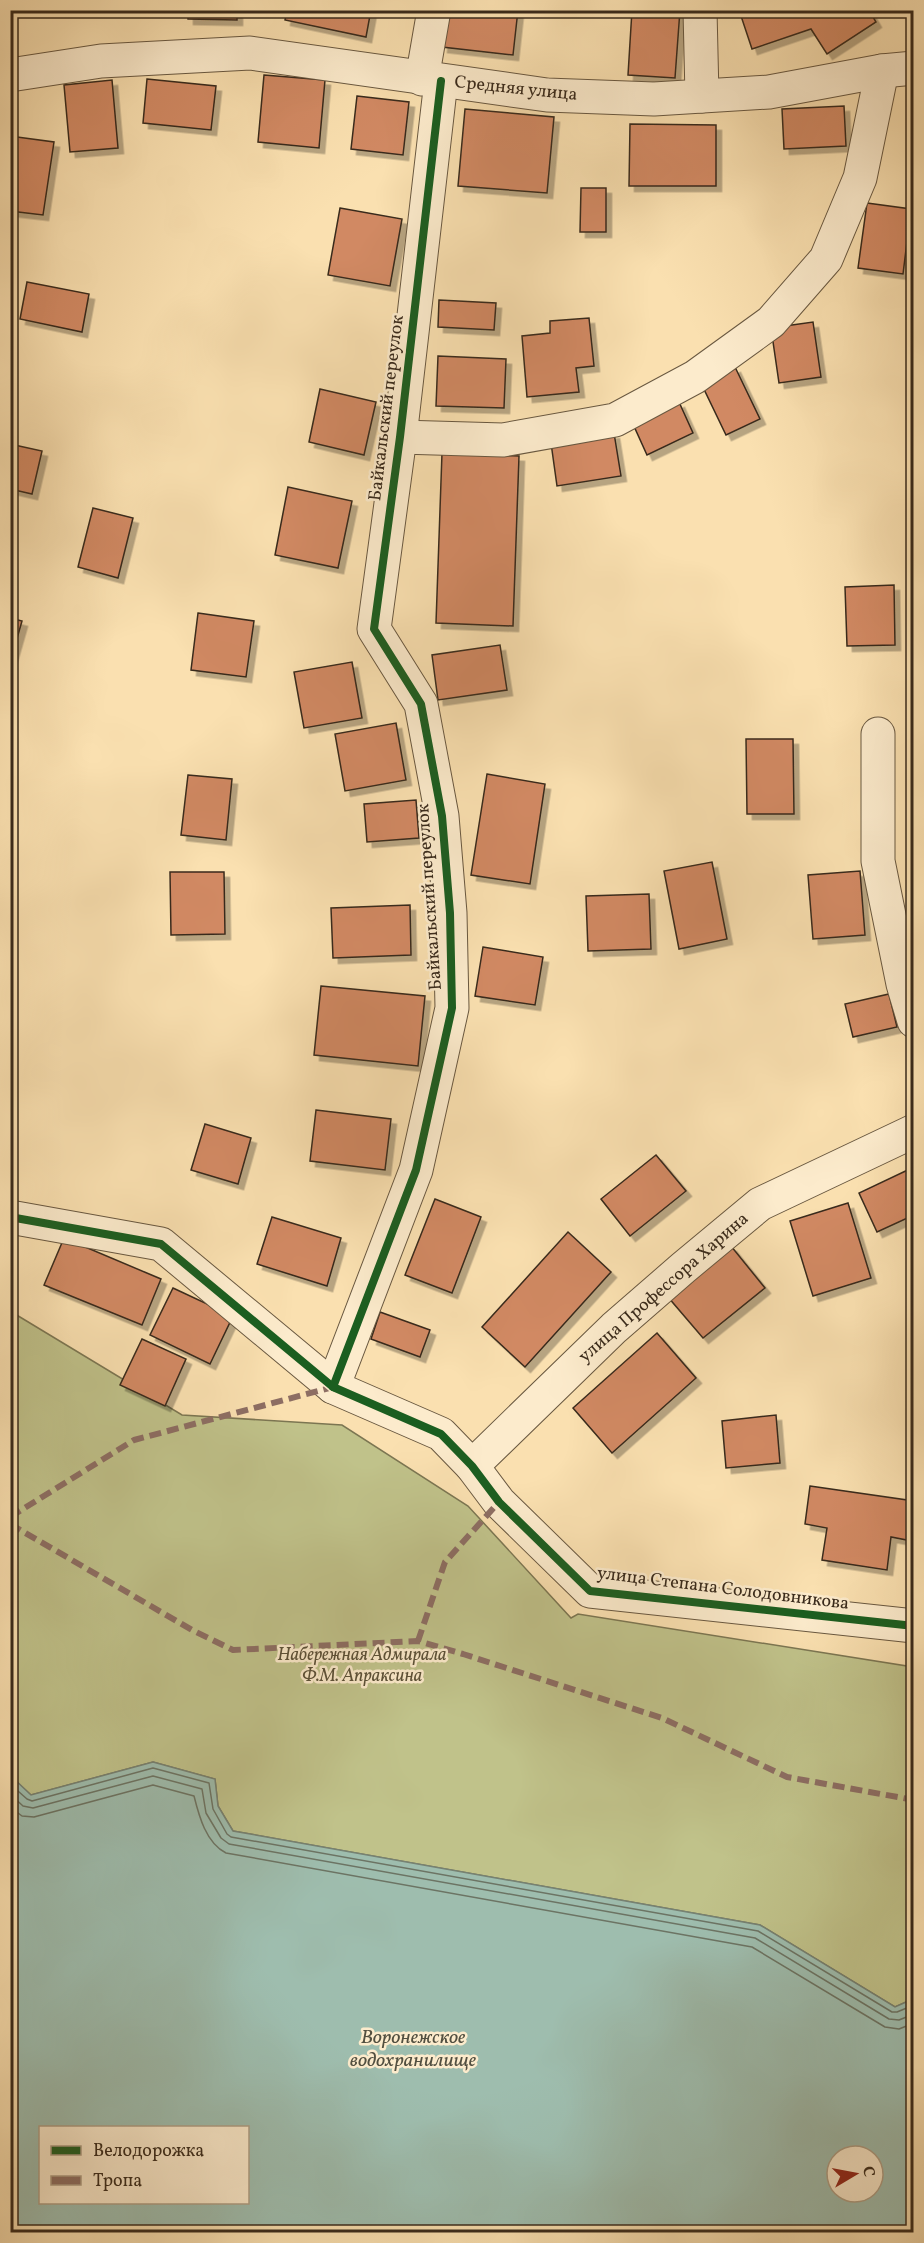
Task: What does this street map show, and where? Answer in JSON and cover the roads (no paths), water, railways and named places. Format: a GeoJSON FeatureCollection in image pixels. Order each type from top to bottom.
{"type":"FeatureCollection","features":[{"type":"Feature","properties":{"kind":"street","name":"Байкальский переулок"},"geometry":{"type":"LineString","coordinates":[[333,1387],[416,1170],[452,1008],[450,914],[442,816],[421,704],[374,629],[400,437],[432,80],[434,10]]}},
{"type":"Feature","properties":{"kind":"street"},"geometry":{"type":"LineString","coordinates":[[700,10],[702,96]]}},
{"type":"Feature","properties":{"kind":"street","name":"Средняя улица"},"geometry":{"type":"LineString","coordinates":[[10,75],[101,61],[250,53],[547,95],[654,99],[769,93],[898,69]]}},
{"type":"Feature","properties":{"kind":"street"},"geometry":{"type":"LineString","coordinates":[[400,437],[503,440],[615,420],[695,377],[771,322],[826,258],[860,178],[898,69]]}},
{"type":"Feature","properties":{"kind":"street"},"geometry":{"type":"LineString","coordinates":[[878,734],[878,861],[903,984],[914,1021]]}},
{"type":"Feature","properties":{"kind":"street","name":"улица Профессора Харина"},"geometry":{"type":"LineString","coordinates":[[472,1466],[614,1328],[760,1204],[914,1131]]}},
{"type":"Feature","properties":{"kind":"street","name":"улица Степана Солодовникова"},"geometry":{"type":"LineString","coordinates":[[10,1217],[160,1244],[333,1387],[441,1434],[472,1466],[499,1502],[590,1591],[914,1626]]}},
{"type":"Feature","properties":{"kind":"water","name":"Воронежское водохранилище"},"geometry":{"type":"Polygon","coordinates":[[[153,1762],[215,1779],[218,1806],[233,1831],[760,1925],[895,2007],[913,1999],[913,2232],[11,2232],[11,1776],[31,1795],[153,1762]]]}},
{"type":"Feature","properties":{"kind":"park label","name":"Набережная Адмирала Ф.М. Апраксина"},"geometry":{"type":"Point","coordinates":[362,1665]}}]}
